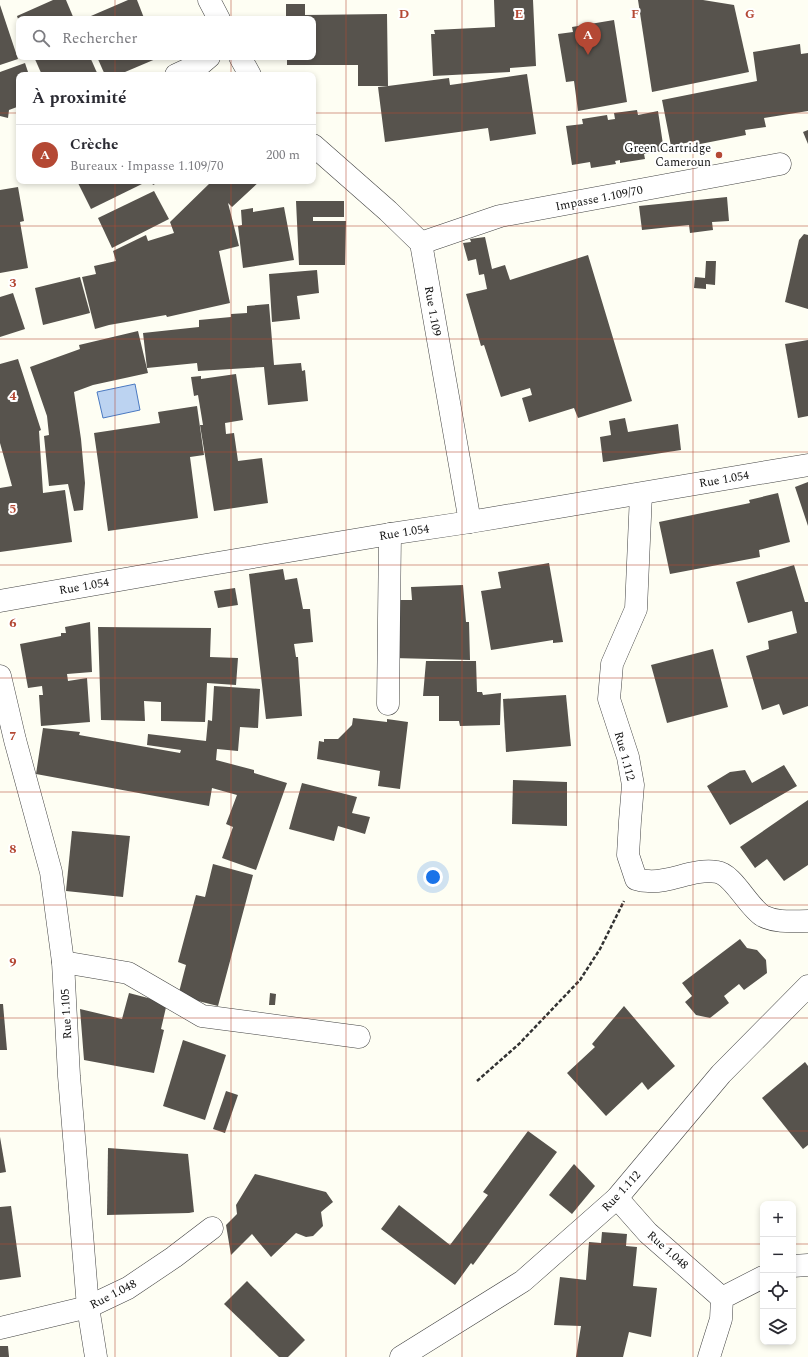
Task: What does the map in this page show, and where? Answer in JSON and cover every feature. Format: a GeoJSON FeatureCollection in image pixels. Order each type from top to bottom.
{"type":"FeatureCollection","features":[{"type":"Feature","properties":{"kind":"street"},"geometry":{"type":"LineString","coordinates":[[209,0],[217,16]]}},
{"type":"Feature","properties":{"kind":"street"},"geometry":{"type":"LineString","coordinates":[[182,72],[206,60]]}},
{"type":"Feature","properties":{"kind":"street"},"geometry":{"type":"LineString","coordinates":[[242,60],[248,72]]}},
{"type":"Feature","properties":{"kind":"street"},"geometry":{"type":"LineString","coordinates":[[316,148],[388,211],[421,243]]}},
{"type":"Feature","properties":{"kind":"street","name":"Impasse 1.109/70"},"geometry":{"type":"LineString","coordinates":[[421,243],[500,216],[780,164]]}},
{"type":"Feature","properties":{"kind":"street","name":"Rue 1.109"},"geometry":{"type":"LineString","coordinates":[[421,243],[470,522]]}},
{"type":"Feature","properties":{"kind":"street","name":"Rue 1.054"},"geometry":{"type":"LineString","coordinates":[[0,601],[390,534],[641,494],[808,465]]}},
{"type":"Feature","properties":{"kind":"street","name":"Rue 1.112"},"geometry":{"type":"LineString","coordinates":[[636,879],[628,855],[633,785],[628,757],[608,698],[612,664],[636,609],[641,494]]}},
{"type":"Feature","properties":{"kind":"street"},"geometry":{"type":"LineString","coordinates":[[388,704],[390,534]]}},
{"type":"Feature","properties":{"kind":"street","name":"Rue 1.105"},"geometry":{"type":"LineString","coordinates":[[0,676],[15,740],[51,872],[63,962],[69,1076],[88,1307],[96,1357]]}},
{"type":"Feature","properties":{"kind":"street"},"geometry":{"type":"LineString","coordinates":[[636,879],[647,882],[694,873],[718,872],[730,880],[762,915],[779,921],[808,921]]}},
{"type":"Feature","properties":{"kind":"street"},"geometry":{"type":"LineString","coordinates":[[63,962],[128,972],[202,1016],[359,1037]]}},
{"type":"Feature","properties":{"kind":"street","name":"Rue 1.112"},"geometry":{"type":"LineString","coordinates":[[401,1357],[523,1281],[617,1198],[721,1074],[808,986]]}},
{"type":"Feature","properties":{"kind":"street","name":"Rue 1.048"},"geometry":{"type":"LineString","coordinates":[[617,1198],[648,1233],[722,1298]]}},
{"type":"Feature","properties":{"kind":"street","name":"Rue 1.048"},"geometry":{"type":"LineString","coordinates":[[0,1328],[88,1307],[128,1288],[174,1257],[212,1228]]}},
{"type":"Feature","properties":{"kind":"street"},"geometry":{"type":"LineString","coordinates":[[796,1266],[808,1265]]}},
{"type":"Feature","properties":{"kind":"street"},"geometry":{"type":"LineString","coordinates":[[709,1357],[721,1319],[722,1298],[760,1279]]}},
{"type":"Feature","properties":{"kind":"path"},"geometry":{"type":"LineString","coordinates":[[477,1081],[519,1044],[580,980],[600,949],[636,879]]}},
{"type":"Feature","properties":{"kind":"water"},"geometry":{"type":"Polygon","coordinates":[[[135,384],[140,410],[103,418],[97,392],[135,384]]]}},
{"type":"Feature","properties":{"kind":"building"},"geometry":{"type":"Polygon","coordinates":[[[53,0],[66,0],[73,16],[17,16],[53,0]]]}},
{"type":"Feature","properties":{"kind":"building"},"geometry":{"type":"Polygon","coordinates":[[[128,0],[137,0],[143,16],[91,16],[128,0]]]}},
{"type":"Feature","properties":{"kind":"building"},"geometry":{"type":"Polygon","coordinates":[[[494,0],[533,0],[536,66],[510,68],[510,72],[433,76],[431,34],[435,34],[434,30],[495,27],[494,0]]]}},
{"type":"Feature","properties":{"kind":"building"},"geometry":{"type":"Polygon","coordinates":[[[638,0],[703,0],[734,5],[749,72],[652,92],[638,0]]]}},
{"type":"Feature","properties":{"kind":"building"},"geometry":{"type":"Polygon","coordinates":[[[286,4],[305,4],[305,15],[387,14],[388,86],[358,86],[358,65],[287,65],[287,60],[316,60],[316,16],[286,16],[286,4]]]}},
{"type":"Feature","properties":{"kind":"building"},"geometry":{"type":"Polygon","coordinates":[[[0,5],[16,53],[16,60],[0,65],[0,5]]]}},
{"type":"Feature","properties":{"kind":"building"},"geometry":{"type":"Polygon","coordinates":[[[614,20],[627,102],[578,111],[574,81],[566,82],[558,34],[573,32],[572,27],[614,20]]]}},
{"type":"Feature","properties":{"kind":"building"},"geometry":{"type":"Polygon","coordinates":[[[800,44],[801,54],[808,53],[808,111],[764,118],[766,127],[745,130],[746,135],[695,145],[695,141],[671,146],[662,100],[757,81],[753,52],[800,44]]]}},
{"type":"Feature","properties":{"kind":"building"},"geometry":{"type":"Polygon","coordinates":[[[35,60],[91,60],[97,72],[41,72],[35,60]]]}},
{"type":"Feature","properties":{"kind":"building"},"geometry":{"type":"Polygon","coordinates":[[[98,60],[153,60],[125,72],[104,72],[98,60]]]}},
{"type":"Feature","properties":{"kind":"building"},"geometry":{"type":"Polygon","coordinates":[[[25,63],[28,72],[16,72],[16,107],[9,110],[8,118],[0,116],[0,72],[25,63]]]}},
{"type":"Feature","properties":{"kind":"building"},"geometry":{"type":"Polygon","coordinates":[[[527,74],[536,134],[490,141],[488,128],[385,142],[378,87],[449,78],[450,85],[527,74]]]}},
{"type":"Feature","properties":{"kind":"building"},"geometry":{"type":"Polygon","coordinates":[[[637,110],[638,115],[658,111],[664,151],[644,154],[645,159],[620,163],[620,160],[615,161],[616,164],[591,168],[590,162],[572,165],[566,126],[583,124],[582,119],[607,115],[608,120],[615,119],[614,113],[637,110]]]}},
{"type":"Feature","properties":{"kind":"building"},"geometry":{"type":"Polygon","coordinates":[[[808,130],[808,144],[803,132],[808,130]]]}},
{"type":"Feature","properties":{"kind":"building"},"geometry":{"type":"Polygon","coordinates":[[[78,184],[142,184],[91,209],[78,184]]]}},
{"type":"Feature","properties":{"kind":"building"},"geometry":{"type":"Polygon","coordinates":[[[209,184],[257,184],[232,207],[228,203],[239,246],[219,251],[230,303],[167,317],[166,315],[109,325],[95,329],[82,277],[96,274],[94,266],[116,261],[113,251],[146,235],[148,241],[174,233],[170,222],[209,184]]]}},
{"type":"Feature","properties":{"kind":"building"},"geometry":{"type":"Polygon","coordinates":[[[18,187],[24,221],[20,222],[28,268],[0,273],[0,190],[18,187]]]}},
{"type":"Feature","properties":{"kind":"building"},"geometry":{"type":"Polygon","coordinates":[[[154,191],[169,219],[112,248],[98,218],[154,191]]]}},
{"type":"Feature","properties":{"kind":"building"},"geometry":{"type":"Polygon","coordinates":[[[727,197],[729,221],[712,222],[713,230],[690,233],[689,225],[642,230],[639,206],[727,197]]]}},
{"type":"Feature","properties":{"kind":"building"},"geometry":{"type":"Polygon","coordinates":[[[296,201],[344,201],[344,217],[313,217],[313,221],[346,221],[345,265],[299,265],[296,201]]]}},
{"type":"Feature","properties":{"kind":"building"},"geometry":{"type":"Polygon","coordinates":[[[284,207],[294,260],[243,268],[238,226],[242,225],[241,210],[253,208],[253,212],[284,207]]]}},
{"type":"Feature","properties":{"kind":"building"},"geometry":{"type":"Polygon","coordinates":[[[804,234],[808,235],[808,309],[785,302],[799,240],[804,234]]]}},
{"type":"Feature","properties":{"kind":"building"},"geometry":{"type":"Polygon","coordinates":[[[485,237],[492,269],[505,265],[510,280],[588,255],[632,401],[578,418],[574,408],[529,422],[522,398],[532,395],[530,388],[501,397],[484,345],[481,346],[466,294],[487,289],[484,274],[479,275],[476,259],[468,261],[463,243],[471,242],[470,239],[485,237]]]}},
{"type":"Feature","properties":{"kind":"building"},"geometry":{"type":"Polygon","coordinates":[[[706,261],[716,261],[715,285],[706,284],[706,289],[694,288],[695,277],[705,278],[706,261]]]}},
{"type":"Feature","properties":{"kind":"building"},"geometry":{"type":"Polygon","coordinates":[[[317,270],[319,293],[297,296],[300,319],[272,322],[269,274],[317,270]]]}},
{"type":"Feature","properties":{"kind":"building"},"geometry":{"type":"Polygon","coordinates":[[[80,277],[90,313],[43,325],[35,288],[80,277]]]}},
{"type":"Feature","properties":{"kind":"building"},"geometry":{"type":"Polygon","coordinates":[[[13,293],[25,329],[0,337],[0,297],[13,293]]]}},
{"type":"Feature","properties":{"kind":"building"},"geometry":{"type":"Polygon","coordinates":[[[269,304],[274,365],[301,363],[302,371],[305,370],[308,401],[268,405],[264,367],[198,371],[197,363],[147,368],[143,333],[199,327],[199,320],[231,317],[231,314],[247,313],[247,306],[269,304]]]}},
{"type":"Feature","properties":{"kind":"building"},"geometry":{"type":"Polygon","coordinates":[[[138,331],[148,373],[93,385],[74,392],[81,439],[85,483],[83,510],[74,511],[68,484],[49,486],[44,436],[49,435],[47,416],[30,367],[80,349],[79,345],[138,331]]]}},
{"type":"Feature","properties":{"kind":"building"},"geometry":{"type":"Polygon","coordinates":[[[808,340],[808,416],[798,418],[785,344],[808,340]]]}},
{"type":"Feature","properties":{"kind":"building"},"geometry":{"type":"Polygon","coordinates":[[[18,359],[41,430],[39,431],[43,493],[65,490],[72,542],[0,552],[0,488],[12,486],[0,443],[0,364],[18,359]]]}},
{"type":"Feature","properties":{"kind":"building"},"geometry":{"type":"Polygon","coordinates":[[[236,374],[243,420],[225,423],[226,434],[234,433],[238,461],[262,458],[268,503],[214,511],[200,425],[203,425],[198,395],[194,396],[191,377],[201,376],[201,379],[236,374]]]}},
{"type":"Feature","properties":{"kind":"building"},"geometry":{"type":"Polygon","coordinates":[[[197,406],[204,455],[190,457],[198,518],[108,531],[94,433],[160,423],[158,412],[197,406]]]}},
{"type":"Feature","properties":{"kind":"building"},"geometry":{"type":"Polygon","coordinates":[[[625,418],[628,432],[678,424],[681,450],[603,462],[600,437],[611,435],[609,421],[625,418]]]}},
{"type":"Feature","properties":{"kind":"building"},"geometry":{"type":"Polygon","coordinates":[[[808,482],[808,526],[795,487],[808,482]]]}},
{"type":"Feature","properties":{"kind":"building"},"geometry":{"type":"Polygon","coordinates":[[[778,493],[790,542],[759,550],[760,557],[670,574],[659,522],[750,503],[749,500],[778,493]]]}},
{"type":"Feature","properties":{"kind":"building"},"geometry":{"type":"Polygon","coordinates":[[[549,563],[563,642],[553,643],[553,640],[491,650],[481,591],[501,588],[498,572],[549,563]]]}},
{"type":"Feature","properties":{"kind":"building"},"geometry":{"type":"Polygon","coordinates":[[[794,565],[805,602],[808,602],[808,706],[783,715],[779,704],[762,710],[746,656],[769,649],[768,641],[797,633],[792,611],[748,623],[736,582],[794,565]]]}},
{"type":"Feature","properties":{"kind":"building"},"geometry":{"type":"Polygon","coordinates":[[[283,569],[285,580],[297,578],[303,609],[310,609],[313,642],[294,644],[296,657],[298,657],[302,716],[266,719],[249,574],[283,569]]]}},
{"type":"Feature","properties":{"kind":"building"},"geometry":{"type":"Polygon","coordinates":[[[463,585],[466,622],[469,622],[470,660],[393,658],[395,600],[412,600],[411,587],[463,585]]]}},
{"type":"Feature","properties":{"kind":"building"},"geometry":{"type":"Polygon","coordinates":[[[235,588],[238,605],[218,608],[214,591],[235,588]]]}},
{"type":"Feature","properties":{"kind":"building"},"geometry":{"type":"Polygon","coordinates":[[[90,622],[92,672],[67,674],[68,681],[87,678],[90,722],[41,726],[39,695],[43,695],[42,686],[28,688],[20,644],[61,636],[61,633],[66,633],[65,627],[90,622]]]}},
{"type":"Feature","properties":{"kind":"building"},"geometry":{"type":"Polygon","coordinates":[[[98,627],[211,628],[210,657],[238,658],[236,685],[207,683],[205,722],[161,721],[161,702],[144,701],[145,721],[101,720],[98,627]]]}},
{"type":"Feature","properties":{"kind":"building"},"geometry":{"type":"Polygon","coordinates":[[[713,649],[728,707],[667,723],[651,665],[713,649]]]}},
{"type":"Feature","properties":{"kind":"building"},"geometry":{"type":"Polygon","coordinates":[[[426,661],[476,661],[477,692],[482,692],[483,695],[501,693],[500,725],[460,726],[459,721],[439,721],[439,696],[423,696],[426,661]]]}},
{"type":"Feature","properties":{"kind":"building"},"geometry":{"type":"Polygon","coordinates":[[[214,686],[260,689],[258,728],[240,727],[238,751],[217,749],[216,760],[254,770],[254,773],[287,783],[256,870],[222,858],[233,827],[226,824],[237,795],[212,788],[209,806],[36,774],[43,728],[80,732],[79,735],[180,753],[181,750],[147,745],[148,734],[206,741],[208,720],[212,721],[214,686]]]}},
{"type":"Feature","properties":{"kind":"building"},"geometry":{"type":"Polygon","coordinates":[[[566,695],[571,746],[506,752],[503,699],[566,695]]]}},
{"type":"Feature","properties":{"kind":"building"},"geometry":{"type":"Polygon","coordinates":[[[353,718],[387,722],[387,719],[408,722],[400,789],[378,786],[380,771],[317,759],[319,741],[324,742],[324,739],[338,739],[352,725],[353,718]]]}},
{"type":"Feature","properties":{"kind":"building"},"geometry":{"type":"Polygon","coordinates":[[[784,765],[797,786],[730,825],[707,786],[730,772],[745,770],[752,783],[784,765]]]}},
{"type":"Feature","properties":{"kind":"building"},"geometry":{"type":"Polygon","coordinates":[[[513,780],[567,782],[567,826],[512,824],[513,780]]]}},
{"type":"Feature","properties":{"kind":"building"},"geometry":{"type":"Polygon","coordinates":[[[302,783],[357,797],[352,813],[370,817],[365,834],[338,826],[334,841],[289,829],[302,783]]]}},
{"type":"Feature","properties":{"kind":"building"},"geometry":{"type":"Polygon","coordinates":[[[808,800],[808,865],[784,881],[767,859],[755,868],[740,847],[808,800]]]}},
{"type":"Feature","properties":{"kind":"building"},"geometry":{"type":"Polygon","coordinates":[[[72,831],[130,836],[123,897],[66,891],[72,831]]]}},
{"type":"Feature","properties":{"kind":"building"},"geometry":{"type":"Polygon","coordinates":[[[213,864],[253,875],[218,1006],[178,996],[186,965],[178,962],[196,895],[205,897],[213,864]]]}},
{"type":"Feature","properties":{"kind":"building"},"geometry":{"type":"Polygon","coordinates":[[[740,939],[747,948],[757,950],[766,960],[767,973],[744,990],[739,984],[724,996],[729,1003],[710,1018],[696,1015],[685,1002],[692,996],[682,983],[740,939]]]}},
{"type":"Feature","properties":{"kind":"building"},"geometry":{"type":"Polygon","coordinates":[[[129,993],[167,1003],[161,1029],[164,1030],[154,1073],[84,1060],[80,1009],[122,1019],[129,993]]]}},
{"type":"Feature","properties":{"kind":"building"},"geometry":{"type":"Polygon","coordinates":[[[270,993],[276,994],[275,1005],[269,1005],[270,993]]]}},
{"type":"Feature","properties":{"kind":"building"},"geometry":{"type":"Polygon","coordinates":[[[0,1004],[3,1004],[7,1050],[0,1050],[0,1004]]]}},
{"type":"Feature","properties":{"kind":"building"},"geometry":{"type":"Polygon","coordinates":[[[624,1006],[675,1066],[648,1090],[642,1082],[606,1116],[567,1073],[595,1047],[592,1044],[624,1006]]]}},
{"type":"Feature","properties":{"kind":"building"},"geometry":{"type":"Polygon","coordinates":[[[183,1040],[226,1055],[205,1120],[163,1106],[183,1040]]]}},
{"type":"Feature","properties":{"kind":"building"},"geometry":{"type":"Polygon","coordinates":[[[805,1062],[808,1066],[808,1145],[803,1149],[762,1098],[805,1062]]]}},
{"type":"Feature","properties":{"kind":"building"},"geometry":{"type":"Polygon","coordinates":[[[226,1091],[238,1095],[225,1133],[213,1129],[226,1091]]]}},
{"type":"Feature","properties":{"kind":"building"},"geometry":{"type":"Polygon","coordinates":[[[528,1131],[557,1152],[473,1265],[471,1263],[455,1285],[381,1229],[399,1205],[450,1245],[488,1195],[483,1192],[528,1131]]]}},
{"type":"Feature","properties":{"kind":"building"},"geometry":{"type":"Polygon","coordinates":[[[0,1137],[6,1172],[0,1173],[0,1137]]]}},
{"type":"Feature","properties":{"kind":"building"},"geometry":{"type":"Polygon","coordinates":[[[108,1148],[188,1154],[194,1212],[107,1215],[108,1148]]]}},
{"type":"Feature","properties":{"kind":"building"},"geometry":{"type":"Polygon","coordinates":[[[574,1164],[595,1186],[572,1214],[549,1195],[574,1164]]]}},
{"type":"Feature","properties":{"kind":"building"},"geometry":{"type":"Polygon","coordinates":[[[255,1174],[326,1192],[333,1202],[321,1212],[323,1226],[313,1236],[306,1237],[296,1233],[271,1257],[252,1234],[231,1255],[226,1225],[237,1214],[236,1205],[255,1174]]]}},
{"type":"Feature","properties":{"kind":"building"},"geometry":{"type":"Polygon","coordinates":[[[11,1206],[21,1277],[0,1280],[0,1207],[11,1206]]]}},
{"type":"Feature","properties":{"kind":"building"},"geometry":{"type":"Polygon","coordinates":[[[602,1232],[627,1234],[626,1246],[637,1247],[633,1286],[657,1288],[651,1337],[629,1332],[623,1357],[576,1357],[581,1326],[554,1325],[560,1277],[586,1280],[589,1242],[601,1243],[602,1232]]]}},
{"type":"Feature","properties":{"kind":"building"},"geometry":{"type":"Polygon","coordinates":[[[247,1281],[305,1340],[288,1357],[279,1357],[224,1304],[247,1281]]]}},
{"type":"Feature","properties":{"kind":"building"},"geometry":{"type":"Polygon","coordinates":[[[0,1346],[8,1346],[9,1357],[0,1357],[0,1346]]]}},
{"type":"Feature","properties":{"kind":"place","name":"Crèche"},"geometry":{"type":"Point","coordinates":[588,55]}},
{"type":"Feature","properties":{"kind":"place","name":"Green Cartridge Cameroun"},"geometry":{"type":"Point","coordinates":[719,155]}}]}
